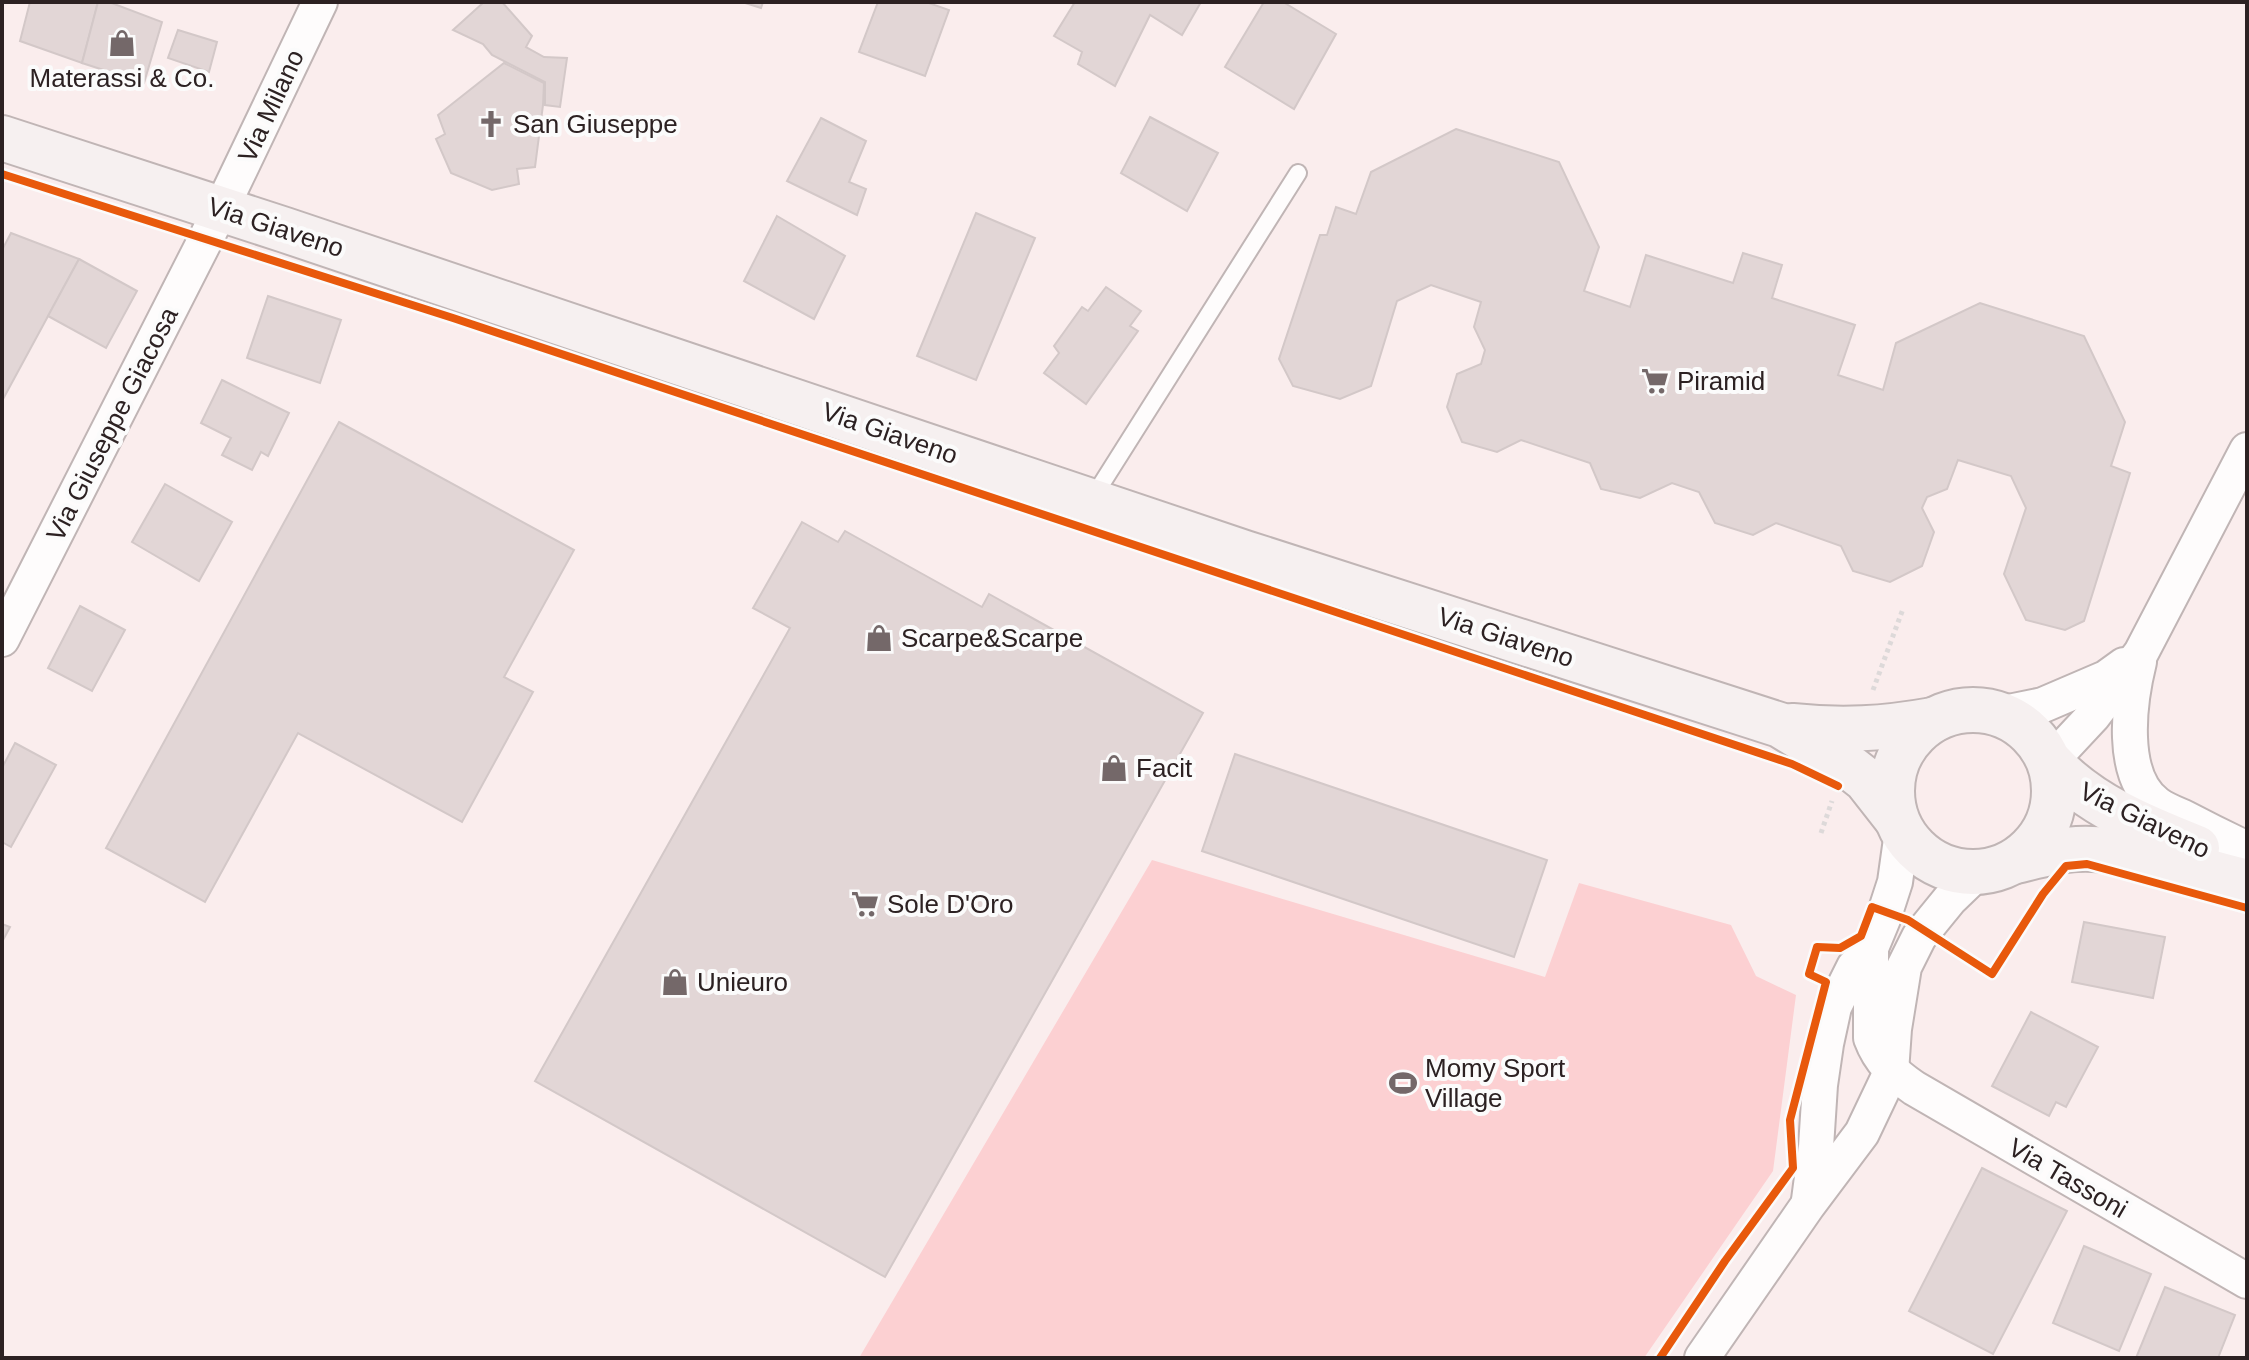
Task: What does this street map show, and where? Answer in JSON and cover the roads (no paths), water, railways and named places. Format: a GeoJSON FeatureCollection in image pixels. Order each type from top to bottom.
{"type":"FeatureCollection","features":[{"type":"Feature","properties":{"kind":"main road","name":"Via Giaveno"},"geometry":{"type":"LineString","coordinates":[[2,138],[1091,501],[1780,725],[1866,780],[1916,849],[1933,863],[1955,871],[1997,867],[2077,849],[2104,849],[2247,882]]}},
{"type":"Feature","properties":{"kind":"main road","name":"Via Giaveno"},"geometry":{"type":"LineString","coordinates":[[1780,725],[1859,730],[1933,720],[1955,711],[1977,709],[1999,714],[2021,725],[2067,781],[2097,801],[2132,820],[2247,869]]}},
{"type":"Feature","properties":{"kind":"main road","name":"Via Giaveno"},"geometry":{"type":"LineString","coordinates":[[1898,824],[1891,795],[1893,773],[1901,752],[1915,733],[1933,720]]}},
{"type":"Feature","properties":{"kind":"main road","name":"Via Giaveno"},"geometry":{"type":"LineString","coordinates":[[1997,867],[2037,842],[2051,817],[2055,790],[2050,762]]}},
{"type":"Feature","properties":{"kind":"street","name":"Via Milano"},"geometry":{"type":"LineString","coordinates":[[221,209],[320,2]]}},
{"type":"Feature","properties":{"kind":"street","name":"Via Giuseppe Giacosa"},"geometry":{"type":"LineString","coordinates":[[2,639],[221,209]]}},
{"type":"Feature","properties":{"kind":"street"},"geometry":{"type":"LineString","coordinates":[[2050,762],[2093,716],[2141,653],[2247,450]]}},
{"type":"Feature","properties":{"kind":"street"},"geometry":{"type":"LineString","coordinates":[[1999,714],[2043,705],[2080,690],[2106,678],[2141,653]]}},
{"type":"Feature","properties":{"kind":"street","name":"Via Giaveno"},"geometry":{"type":"LineString","coordinates":[[2141,653],[2133,684],[2130,742],[2133,765],[2141,788],[2157,805],[2247,849]]}},
{"type":"Feature","properties":{"kind":"street"},"geometry":{"type":"LineString","coordinates":[[1891,1072],[1871,1038],[1871,948],[1895,882],[1898,824]]}},
{"type":"Feature","properties":{"kind":"street"},"geometry":{"type":"LineString","coordinates":[[1702,1358],[1862,1133],[1891,1072],[1904,967],[1919,937],[1950,899],[1997,867]]}},
{"type":"Feature","properties":{"kind":"street"},"geometry":{"type":"LineString","coordinates":[[1808,1205],[1820,1085],[1834,1007],[1854,967],[1871,948]]}},
{"type":"Feature","properties":{"kind":"street","name":"Via Tassoni"},"geometry":{"type":"LineString","coordinates":[[1891,1072],[1927,1096],[2247,1281]]}},
{"type":"Feature","properties":{"kind":"lane"},"geometry":{"type":"LineString","coordinates":[[1091,501],[1298,173]]}},
{"type":"Feature","properties":{"kind":"place","name":"Materassi & Co."},"geometry":{"type":"Point","coordinates":[122,43]}},
{"type":"Feature","properties":{"kind":"place","name":"San Giuseppe"},"geometry":{"type":"Point","coordinates":[491,124]}},
{"type":"Feature","properties":{"kind":"place","name":"Piramid"},"geometry":{"type":"Point","coordinates":[1655,381]}},
{"type":"Feature","properties":{"kind":"place","name":"Scarpe&Scarpe"},"geometry":{"type":"Point","coordinates":[879,638]}},
{"type":"Feature","properties":{"kind":"place","name":"Facit"},"geometry":{"type":"Point","coordinates":[1114,768]}},
{"type":"Feature","properties":{"kind":"place","name":"Sole D'Oro"},"geometry":{"type":"Point","coordinates":[865,904]}},
{"type":"Feature","properties":{"kind":"place","name":"Unieuro"},"geometry":{"type":"Point","coordinates":[675,982]}},
{"type":"Feature","properties":{"kind":"place","name":"Momy Sport Village"},"geometry":{"type":"Point","coordinates":[1403,1083]}}]}
